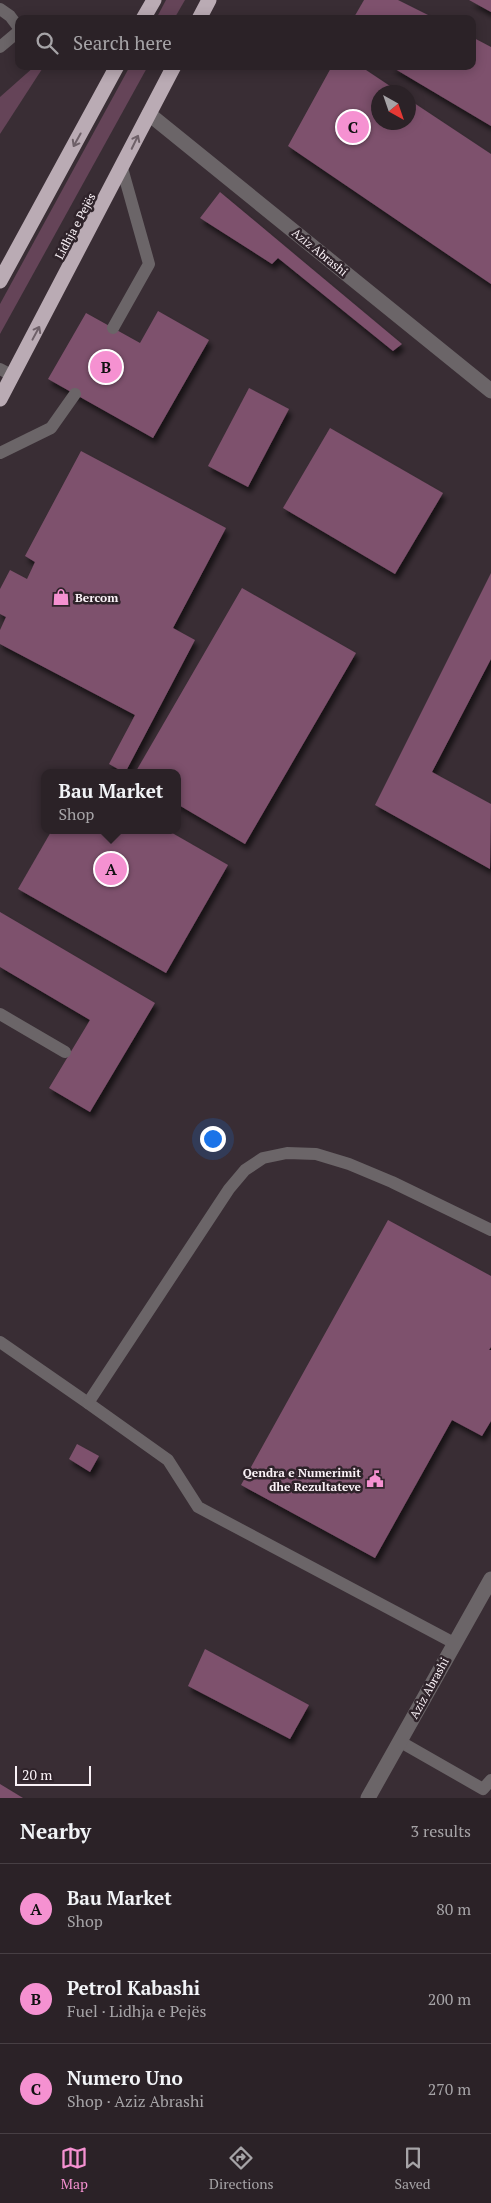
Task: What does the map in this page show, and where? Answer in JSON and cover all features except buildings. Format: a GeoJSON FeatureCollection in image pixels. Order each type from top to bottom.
{"type":"FeatureCollection","features":[{"type":"Feature","properties":{"kind":"highway"},"geometry":{"type":"LineString","coordinates":[[145,15],[154,0]]}},
{"type":"Feature","properties":{"kind":"highway"},"geometry":{"type":"LineString","coordinates":[[201,15],[209,0]]}},
{"type":"Feature","properties":{"kind":"highway"},"geometry":{"type":"LineString","coordinates":[[0,281],[115,70]]}},
{"type":"Feature","properties":{"kind":"highway","name":"Lidhja e Pejës"},"geometry":{"type":"LineString","coordinates":[[0,399],[6,372],[122,168],[172,70]]}},
{"type":"Feature","properties":{"kind":"street","name":"Aziz Abrashi"},"geometry":{"type":"LineString","coordinates":[[149,114],[491,391]]}},
{"type":"Feature","properties":{"kind":"street","name":"Aziz Abrashi"},"geometry":{"type":"LineString","coordinates":[[368,1798],[491,1579]]}},
{"type":"Feature","properties":{"kind":"lane"},"geometry":{"type":"LineString","coordinates":[[0,9],[10,16],[15,23]]}},
{"type":"Feature","properties":{"kind":"lane"},"geometry":{"type":"LineString","coordinates":[[0,47],[15,33]]}},
{"type":"Feature","properties":{"kind":"lane"},"geometry":{"type":"LineString","coordinates":[[113,328],[149,264],[122,168]]}},
{"type":"Feature","properties":{"kind":"lane"},"geometry":{"type":"LineString","coordinates":[[0,453],[51,428],[74,394]]}},
{"type":"Feature","properties":{"kind":"lane"},"geometry":{"type":"LineString","coordinates":[[0,1014],[66,1052]]}},
{"type":"Feature","properties":{"kind":"lane"},"geometry":{"type":"LineString","coordinates":[[88,1404],[229,1189],[245,1170],[263,1158],[287,1153],[316,1154],[349,1164],[392,1182],[491,1230]]}},
{"type":"Feature","properties":{"kind":"lane"},"geometry":{"type":"LineString","coordinates":[[0,1342],[168,1460],[198,1506],[454,1642]]}},
{"type":"Feature","properties":{"kind":"lane"},"geometry":{"type":"LineString","coordinates":[[399,1741],[484,1789],[491,1780]]}},
{"type":"Feature","properties":{"kind":"shaded area"},"geometry":{"type":"Polygon","coordinates":[[[166,0],[185,0],[176,15],[158,15],[166,0]]]}},
{"type":"Feature","properties":{"kind":"shaded area"},"geometry":{"type":"Polygon","coordinates":[[[30,70],[41,70],[0,134],[0,97],[30,70]]]}},
{"type":"Feature","properties":{"kind":"shaded area"},"geometry":{"type":"Polygon","coordinates":[[[128,70],[146,70],[0,334],[0,304],[128,70]]]}},
{"type":"Feature","properties":{"kind":"place","name":"Numero Uno"},"geometry":{"type":"Point","coordinates":[353,127]}},
{"type":"Feature","properties":{"kind":"place","name":"Petrol Kabashi"},"geometry":{"type":"Point","coordinates":[106,367]}},
{"type":"Feature","properties":{"kind":"place","name":"Bercom"},"geometry":{"type":"Point","coordinates":[61,597]}},
{"type":"Feature","properties":{"kind":"place","name":"Bau Market"},"geometry":{"type":"Point","coordinates":[111,869]}},
{"type":"Feature","properties":{"kind":"place","name":"Qendra e Numerimit dhe Rezultateve"},"geometry":{"type":"Point","coordinates":[375,1479]}}]}
